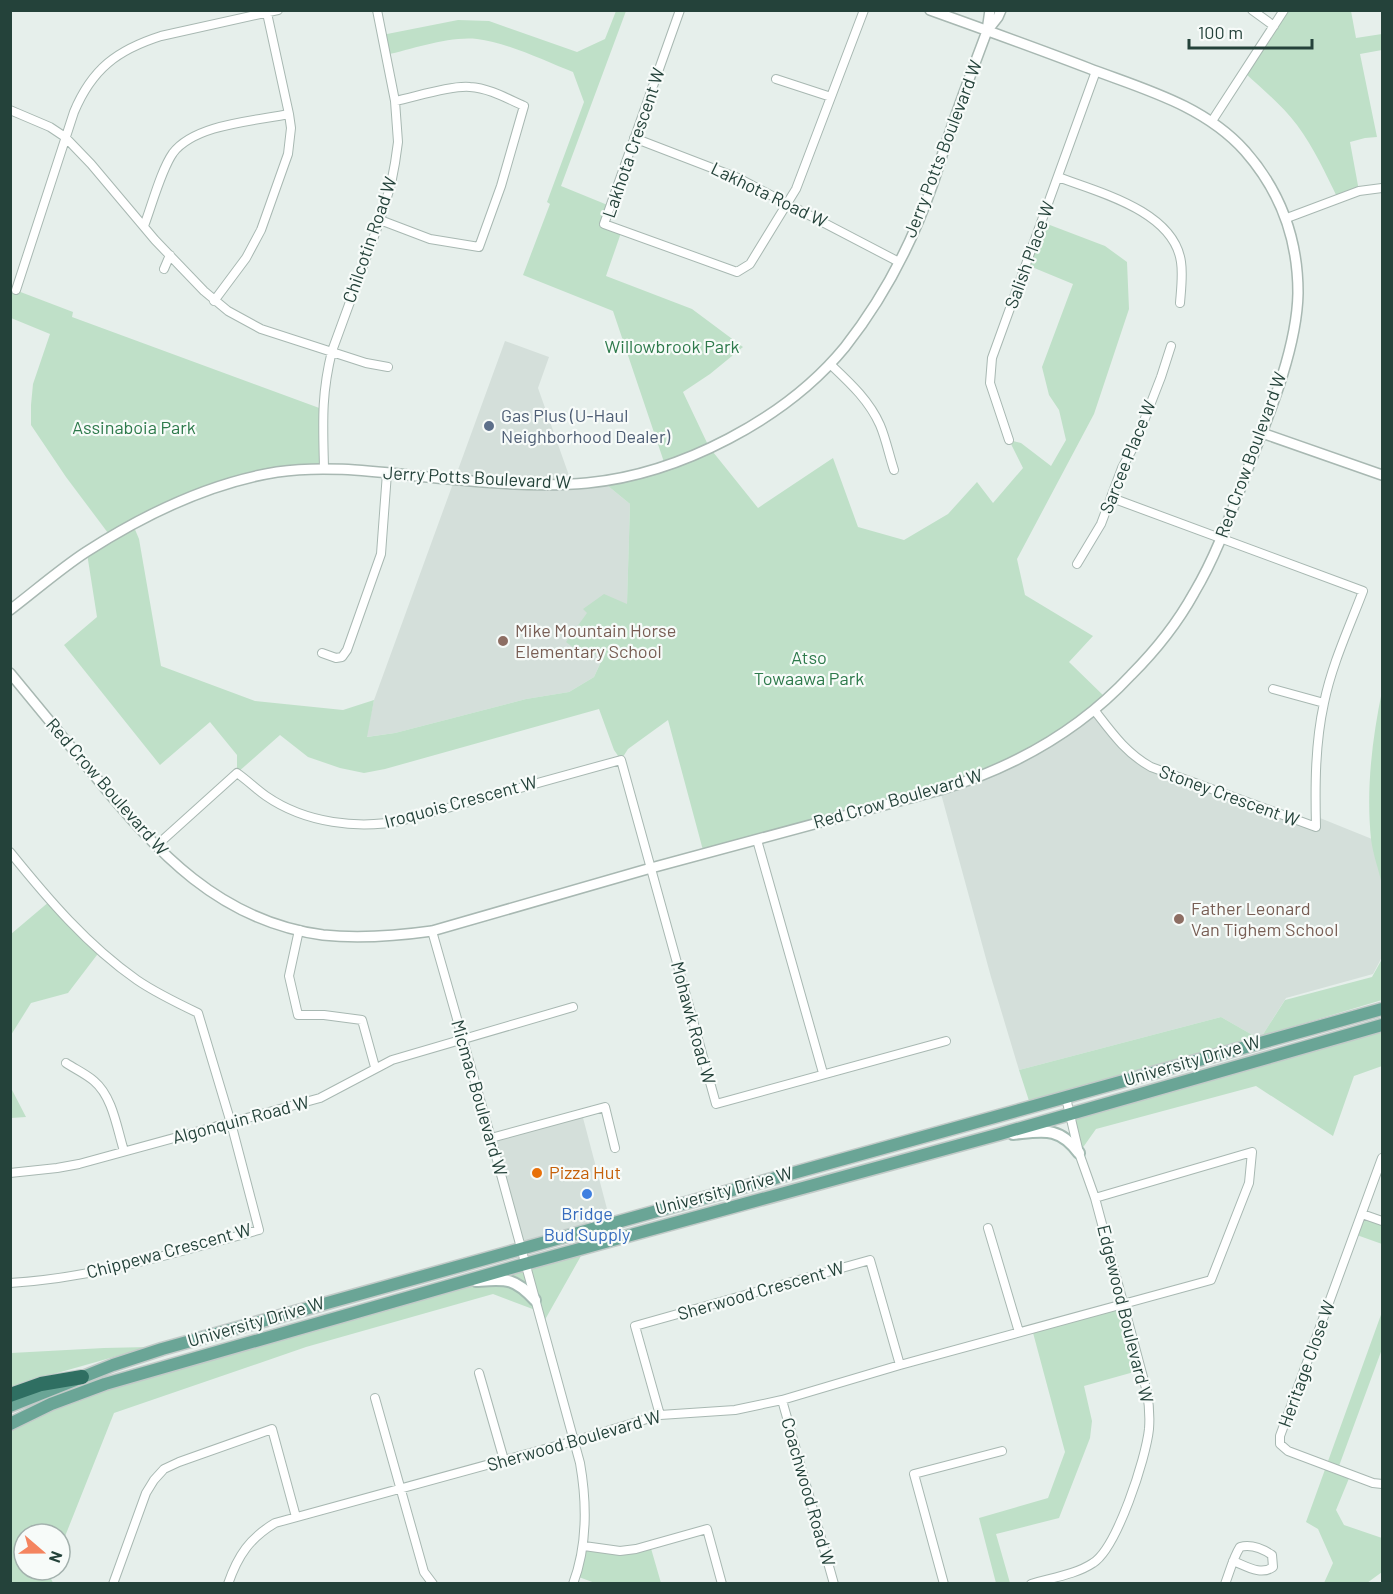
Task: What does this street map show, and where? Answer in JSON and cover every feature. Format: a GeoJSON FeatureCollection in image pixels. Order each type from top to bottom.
{"type":"FeatureCollection","features":[{"type":"Feature","properties":{"kind":"highway"},"geometry":{"type":"LineString","coordinates":[[10,1395],[41,1384],[82,1377]]}},
{"type":"Feature","properties":{"kind":"main road","name":"University Drive W"},"geometry":{"type":"LineString","coordinates":[[10,1406],[82,1377],[162,1349],[1066,1098],[1263,1040],[1383,1009]]}},
{"type":"Feature","properties":{"kind":"main road","name":"University Drive W"},"geometry":{"type":"LineString","coordinates":[[10,1424],[51,1404],[105,1384],[525,1264],[1070,1115],[1383,1025]]}},
{"type":"Feature","properties":{"kind":"main road"},"geometry":{"type":"LineString","coordinates":[[1000,1134],[1057,1133],[1070,1141],[1079,1153]]}},
{"type":"Feature","properties":{"kind":"main road"},"geometry":{"type":"LineString","coordinates":[[461,1282],[510,1281],[523,1287],[535,1300]]}},
{"type":"Feature","properties":{"kind":"street"},"geometry":{"type":"LineString","coordinates":[[16,290],[65,137],[82,94],[102,67],[128,48],[161,36],[278,10]]}},
{"type":"Feature","properties":{"kind":"street","name":"Chilcotin Road W"},"geometry":{"type":"LineString","coordinates":[[324,468],[323,391],[332,351],[392,184],[398,142],[395,101],[377,10]]}},
{"type":"Feature","properties":{"kind":"street","name":"Lakhota Crescent W"},"geometry":{"type":"LineString","coordinates":[[680,10],[604,224],[737,272],[750,264],[803,174],[864,10]]}},
{"type":"Feature","properties":{"kind":"street","name":"Red Crow Boulevard W"},"geometry":{"type":"LineString","coordinates":[[10,672],[132,822],[188,877],[207,891],[254,915],[299,930],[373,938],[397,937],[432,931],[965,782],[1040,748],[1095,711],[1130,677],[1162,640],[1193,595],[1221,539],[1262,433],[1285,363],[1296,318],[1297,273],[1287,219],[1256,165],[1243,149],[1212,121],[1181,103],[930,10]]}},
{"type":"Feature","properties":{"kind":"street","name":"Jerry Potts Boulevard W"},"geometry":{"type":"LineString","coordinates":[[10,610],[85,553],[182,498],[249,478],[280,472],[324,468],[459,480],[548,484],[602,481],[644,472],[682,459],[742,432],[767,417],[813,381],[830,364],[866,318],[898,262],[932,187],[946,140],[987,31],[990,10]]}},
{"type":"Feature","properties":{"kind":"street","name":"Jerry Potts Boulevard W"},"geometry":{"type":"LineString","coordinates":[[987,31],[1001,10]]}},
{"type":"Feature","properties":{"kind":"street"},"geometry":{"type":"LineString","coordinates":[[1252,10],[1274,26]]}},
{"type":"Feature","properties":{"kind":"street"},"geometry":{"type":"LineString","coordinates":[[1212,121],[1274,26],[1281,11]]}},
{"type":"Feature","properties":{"kind":"street"},"geometry":{"type":"LineString","coordinates":[[214,301],[255,244],[288,154],[291,128],[289,114],[267,13]]}},
{"type":"Feature","properties":{"kind":"street","name":"Salish Place W"},"geometry":{"type":"LineString","coordinates":[[1009,440],[990,383],[990,369],[1000,335],[1096,71]]}},
{"type":"Feature","properties":{"kind":"street"},"geometry":{"type":"LineString","coordinates":[[776,78],[831,97]]}},
{"type":"Feature","properties":{"kind":"street"},"geometry":{"type":"LineString","coordinates":[[380,220],[430,238],[478,247],[501,186],[524,106],[498,94],[472,87],[459,87],[395,101]]}},
{"type":"Feature","properties":{"kind":"street"},"geometry":{"type":"LineString","coordinates":[[10,110],[50,127],[65,137],[214,301],[261,329],[366,363],[388,367]]}},
{"type":"Feature","properties":{"kind":"street"},"geometry":{"type":"LineString","coordinates":[[144,226],[173,154],[190,137],[220,128],[289,114]]}},
{"type":"Feature","properties":{"kind":"street","name":"Lakhota Road W"},"geometry":{"type":"LineString","coordinates":[[634,138],[738,178],[898,262]]}},
{"type":"Feature","properties":{"kind":"street"},"geometry":{"type":"LineString","coordinates":[[1058,177],[1128,203],[1155,221],[1176,247],[1181,260],[1180,303]]}},
{"type":"Feature","properties":{"kind":"street"},"geometry":{"type":"LineString","coordinates":[[1287,219],[1359,191],[1383,188]]}},
{"type":"Feature","properties":{"kind":"street"},"geometry":{"type":"LineString","coordinates":[[164,270],[170,255]]}},
{"type":"Feature","properties":{"kind":"street","name":"Sarcee Place W"},"geometry":{"type":"LineString","coordinates":[[1077,564],[1094,538],[1112,498],[1122,468],[1141,428],[1170,346]]}},
{"type":"Feature","properties":{"kind":"street"},"geometry":{"type":"LineString","coordinates":[[830,364],[853,385],[868,404],[880,425],[894,470]]}},
{"type":"Feature","properties":{"kind":"street"},"geometry":{"type":"LineString","coordinates":[[1262,433],[1383,475]]}},
{"type":"Feature","properties":{"kind":"street"},"geometry":{"type":"LineString","coordinates":[[322,653],[336,658],[342,657],[347,650],[381,554],[387,473]]}},
{"type":"Feature","properties":{"kind":"street"},"geometry":{"type":"LineString","coordinates":[[1112,498],[1221,539]]}},
{"type":"Feature","properties":{"kind":"street","name":"Stoney Crescent W"},"geometry":{"type":"LineString","coordinates":[[1095,711],[1122,747],[1151,767],[1316,827],[1315,776],[1324,703],[1333,668],[1363,591],[1221,539]]}},
{"type":"Feature","properties":{"kind":"street"},"geometry":{"type":"LineString","coordinates":[[1273,689],[1324,703]]}},
{"type":"Feature","properties":{"kind":"street","name":"Iroquois Crescent W"},"geometry":{"type":"LineString","coordinates":[[156,846],[237,773],[268,797],[285,806],[324,820],[347,825],[368,825],[404,820],[621,760],[651,868]]}},
{"type":"Feature","properties":{"kind":"street"},"geometry":{"type":"LineString","coordinates":[[757,840],[823,1073]]}},
{"type":"Feature","properties":{"kind":"street"},"geometry":{"type":"LineString","coordinates":[[10,852],[50,901],[93,945],[138,981],[198,1013],[231,1123]]}},
{"type":"Feature","properties":{"kind":"street","name":"Mohawk Road W"},"geometry":{"type":"LineString","coordinates":[[651,868],[716,1104],[946,1041]]}},
{"type":"Feature","properties":{"kind":"street"},"geometry":{"type":"LineString","coordinates":[[299,930],[289,976],[298,1015],[324,1015],[362,1020],[375,1067]]}},
{"type":"Feature","properties":{"kind":"street","name":"Micmac Boulevard W"},"geometry":{"type":"LineString","coordinates":[[432,931],[491,1138],[584,1483],[584,1546],[573,1584]]}},
{"type":"Feature","properties":{"kind":"street","name":"Algonquin Road W"},"geometry":{"type":"LineString","coordinates":[[10,1173],[57,1168],[320,1098],[375,1067],[417,1051],[573,1007]]}},
{"type":"Feature","properties":{"kind":"street"},"geometry":{"type":"LineString","coordinates":[[66,1063],[96,1082],[104,1092],[124,1151]]}},
{"type":"Feature","properties":{"kind":"street","name":"Edgewood Boulevard W"},"geometry":{"type":"LineString","coordinates":[[1031,1584],[1081,1569],[1103,1555],[1118,1527],[1142,1462],[1149,1428],[1150,1409],[1124,1304],[1095,1198],[1079,1153],[1066,1098]]}},
{"type":"Feature","properties":{"kind":"street"},"geometry":{"type":"LineString","coordinates":[[491,1138],[604,1107],[615,1148]]}},
{"type":"Feature","properties":{"kind":"street","name":"Chippewa Crescent W"},"geometry":{"type":"LineString","coordinates":[[10,1283],[66,1278],[98,1272],[259,1230],[231,1123]]}},
{"type":"Feature","properties":{"kind":"street","name":"Sherwood Boulevard W"},"geometry":{"type":"LineString","coordinates":[[228,1584],[239,1558],[249,1543],[259,1533],[276,1523],[660,1415],[735,1410],[782,1400],[900,1365],[1211,1280],[1249,1183],[1252,1152],[1229,1161],[1095,1198]]}},
{"type":"Feature","properties":{"kind":"street","name":"Heritage Close W"},"geometry":{"type":"LineString","coordinates":[[1383,1158],[1281,1431],[1281,1444],[1288,1451],[1373,1483],[1383,1484]]}},
{"type":"Feature","properties":{"kind":"street"},"geometry":{"type":"LineString","coordinates":[[1362,1214],[1383,1221]]}},
{"type":"Feature","properties":{"kind":"street"},"geometry":{"type":"LineString","coordinates":[[988,1228],[1019,1332]]}},
{"type":"Feature","properties":{"kind":"street","name":"Sherwood Crescent W"},"geometry":{"type":"LineString","coordinates":[[660,1415],[635,1326],[870,1260],[900,1365]]}},
{"type":"Feature","properties":{"kind":"street"},"geometry":{"type":"LineString","coordinates":[[479,1373],[504,1460]]}},
{"type":"Feature","properties":{"kind":"street"},"geometry":{"type":"LineString","coordinates":[[375,1398],[424,1572],[433,1584]]}},
{"type":"Feature","properties":{"kind":"street","name":"Coachwood Road W"},"geometry":{"type":"LineString","coordinates":[[782,1400],[834,1584]]}},
{"type":"Feature","properties":{"kind":"street"},"geometry":{"type":"LineString","coordinates":[[113,1584],[146,1493],[164,1469],[179,1462],[272,1429],[296,1517]]}},
{"type":"Feature","properties":{"kind":"street"},"geometry":{"type":"LineString","coordinates":[[944,1584],[914,1474],[1002,1451]]}},
{"type":"Feature","properties":{"kind":"street"},"geometry":{"type":"LineString","coordinates":[[584,1546],[620,1551],[636,1550],[707,1529],[722,1584]]}},
{"type":"Feature","properties":{"kind":"street"},"geometry":{"type":"LineString","coordinates":[[1225,1584],[1233,1561],[1240,1547],[1248,1545],[1272,1555],[1273,1567],[1262,1571],[1233,1561]]}},
{"type":"Feature","properties":{"kind":"shaded area","name":"Mike Mountain Horse Elementary School"},"geometry":{"type":"Polygon","coordinates":[[[505,341],[549,357],[538,388],[572,484],[602,481],[630,504],[627,604],[594,677],[569,692],[526,699],[395,733],[366,737],[374,700],[505,341]]]}},
{"type":"Feature","properties":{"kind":"shaded area","name":"Father Leonard Van Tighem School"},"geometry":{"type":"Polygon","coordinates":[[[1095,711],[1133,756],[1315,827],[1315,816],[1372,839],[1382,881],[1382,957],[1373,974],[1286,998],[1262,1036],[1256,1037],[1221,1017],[1019,1070],[940,790],[1095,711]]]}},
{"type":"Feature","properties":{"kind":"shaded area"},"geometry":{"type":"Polygon","coordinates":[[[582,1114],[611,1224],[521,1249],[491,1138],[582,1114]]]}},
{"type":"Feature","properties":{"kind":"green space"},"geometry":{"type":"Polygon","coordinates":[[[616,11],[626,11],[561,186],[610,206],[604,224],[622,230],[606,276],[692,309],[743,347],[710,374],[683,392],[709,447],[758,508],[833,458],[858,527],[904,540],[948,514],[977,482],[993,503],[1023,468],[1009,440],[1021,443],[1051,466],[1066,440],[1059,410],[1049,395],[1042,367],[1073,284],[1027,265],[1042,222],[1105,246],[1127,262],[1129,309],[1094,414],[1017,559],[1025,595],[1093,636],[1069,662],[1107,699],[1095,711],[986,774],[704,854],[668,720],[628,749],[621,760],[614,750],[599,709],[364,773],[308,757],[280,735],[237,773],[237,755],[210,722],[160,765],[64,645],[97,617],[86,547],[111,537],[31,425],[33,384],[50,334],[11,318],[10,288],[73,312],[72,317],[322,409],[324,468],[252,477],[131,520],[139,539],[161,666],[255,701],[343,710],[374,700],[367,737],[395,733],[526,699],[569,692],[594,677],[605,653],[601,649],[589,660],[566,642],[587,613],[583,609],[604,594],[627,604],[630,504],[602,481],[665,465],[613,311],[523,275],[550,204],[547,202],[584,102],[573,72],[513,48],[477,39],[455,39],[386,55],[382,35],[458,20],[489,21],[577,52],[605,39],[616,11]]]}},
{"type":"Feature","properties":{"kind":"green space"},"geometry":{"type":"Polygon","coordinates":[[[1284,11],[1351,11],[1356,38],[1382,34],[1382,50],[1360,54],[1377,137],[1350,142],[1359,191],[1338,199],[1297,125],[1244,72],[1284,11]]]}},
{"type":"Feature","properties":{"kind":"green space"},"geometry":{"type":"Polygon","coordinates":[[[1382,691],[1382,885],[1371,839],[1369,802],[1375,728],[1382,691]]]}},
{"type":"Feature","properties":{"kind":"green space"},"geometry":{"type":"Polygon","coordinates":[[[50,901],[100,951],[68,993],[31,1003],[11,1035],[11,934],[50,901]]]}},
{"type":"Feature","properties":{"kind":"green space"},"geometry":{"type":"Polygon","coordinates":[[[1382,959],[1382,1000],[1262,1036],[1285,1000],[1372,977],[1382,959]]]}},
{"type":"Feature","properties":{"kind":"green space"},"geometry":{"type":"Polygon","coordinates":[[[1221,1017],[1256,1037],[1066,1098],[1031,1107],[1019,1070],[1221,1017]]]}},
{"type":"Feature","properties":{"kind":"green space"},"geometry":{"type":"Polygon","coordinates":[[[1382,1025],[1382,1066],[1354,1076],[1333,1136],[1256,1086],[1096,1129],[1079,1153],[1070,1115],[1382,1025]]]}},
{"type":"Feature","properties":{"kind":"green space"},"geometry":{"type":"Polygon","coordinates":[[[11,1088],[26,1117],[11,1118],[11,1088]]]}},
{"type":"Feature","properties":{"kind":"green space"},"geometry":{"type":"Polygon","coordinates":[[[1362,1214],[1382,1221],[1382,1244],[1354,1234],[1362,1214]]]}},
{"type":"Feature","properties":{"kind":"green space"},"geometry":{"type":"Polygon","coordinates":[[[586,1247],[542,1325],[538,1311],[493,1294],[306,1347],[114,1413],[71,1522],[12,1522],[12,1582],[53,1583],[11,1583],[10,1430],[107,1389],[586,1247]]]}},
{"type":"Feature","properties":{"kind":"green space"},"geometry":{"type":"Polygon","coordinates":[[[1124,1304],[1141,1370],[1084,1386],[1092,1421],[1090,1438],[1059,1518],[996,1534],[1010,1583],[996,1583],[979,1518],[1048,1498],[1065,1452],[1032,1329],[1124,1304]]]}},
{"type":"Feature","properties":{"kind":"green space"},"geometry":{"type":"Polygon","coordinates":[[[1382,1312],[1382,1349],[1339,1466],[1352,1471],[1336,1510],[1344,1525],[1382,1538],[1382,1572],[1367,1583],[1324,1583],[1333,1563],[1318,1529],[1306,1522],[1382,1312]]]}},
{"type":"Feature","properties":{"kind":"green space"},"geometry":{"type":"Polygon","coordinates":[[[149,1347],[22,1383],[11,1387],[11,1353],[149,1347]]]}},
{"type":"Feature","properties":{"kind":"green space"},"geometry":{"type":"Polygon","coordinates":[[[650,1545],[661,1583],[595,1583],[576,1576],[584,1546],[606,1549],[650,1545]]]}},
{"type":"Feature","properties":{"kind":"place","name":"Gas Plus (U-Haul Neighborhood Dealer)"},"geometry":{"type":"Point","coordinates":[489,426]}},
{"type":"Feature","properties":{"kind":"place","name":"Mike Mountain Horse Elementary School"},"geometry":{"type":"Point","coordinates":[503,641]}},
{"type":"Feature","properties":{"kind":"place","name":"Father Leonard Van Tighem School"},"geometry":{"type":"Point","coordinates":[1179,919]}},
{"type":"Feature","properties":{"kind":"place","name":"Pizza Hut"},"geometry":{"type":"Point","coordinates":[537,1173]}},
{"type":"Feature","properties":{"kind":"place","name":"Bridge Bud Supply"},"geometry":{"type":"Point","coordinates":[587,1194]}},
{"type":"Feature","properties":{"kind":"park label","name":"Willowbrook Park"},"geometry":{"type":"Point","coordinates":[672,347]}},
{"type":"Feature","properties":{"kind":"park label","name":"Assinaboia Park"},"geometry":{"type":"Point","coordinates":[134,428]}},
{"type":"Feature","properties":{"kind":"park label","name":"Atso Towaawa Park"},"geometry":{"type":"Point","coordinates":[809,668]}}]}
